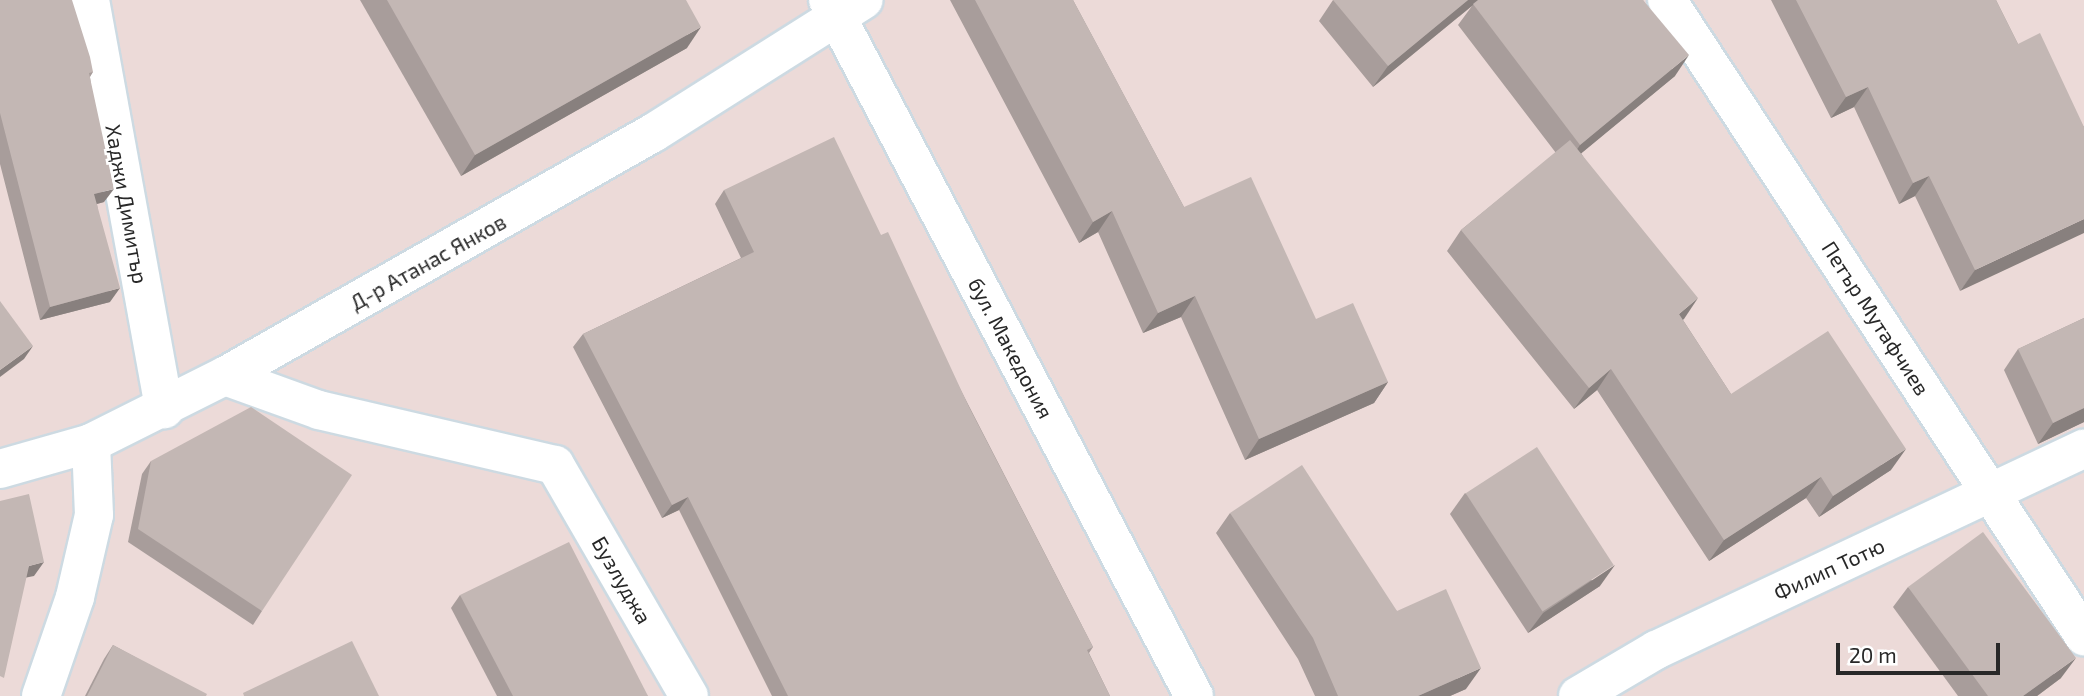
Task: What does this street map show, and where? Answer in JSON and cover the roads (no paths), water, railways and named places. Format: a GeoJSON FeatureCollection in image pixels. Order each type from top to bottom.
{"type":"FeatureCollection","features":[{"type":"Feature","properties":{"kind":"street","name":"Хаджи Димитър"},"geometry":{"type":"LineString","coordinates":[[90,0],[164,409]]}},
{"type":"Feature","properties":{"kind":"street","name":"Петър Мутафчиев"},"geometry":{"type":"LineString","coordinates":[[1667,0],[2084,636]]}},
{"type":"Feature","properties":{"kind":"street","name":"Д-р Атанас Янков"},"geometry":{"type":"LineString","coordinates":[[0,469],[91,443],[164,409],[225,376],[641,140],[843,6]]}},
{"type":"Feature","properties":{"kind":"street","name":"бул. Македония"},"geometry":{"type":"LineString","coordinates":[[843,6],[1194,696]]}},
{"type":"Feature","properties":{"kind":"street","name":"Бузлуджа"},"geometry":{"type":"LineString","coordinates":[[225,376],[319,410],[555,465],[689,696]]}},
{"type":"Feature","properties":{"kind":"street"},"geometry":{"type":"LineString","coordinates":[[41,696],[75,597],[94,515],[91,443]]}},
{"type":"Feature","properties":{"kind":"street","name":"Филип Тотю"},"geometry":{"type":"LineString","coordinates":[[1578,696],[1656,650],[2084,449]]}}]}
